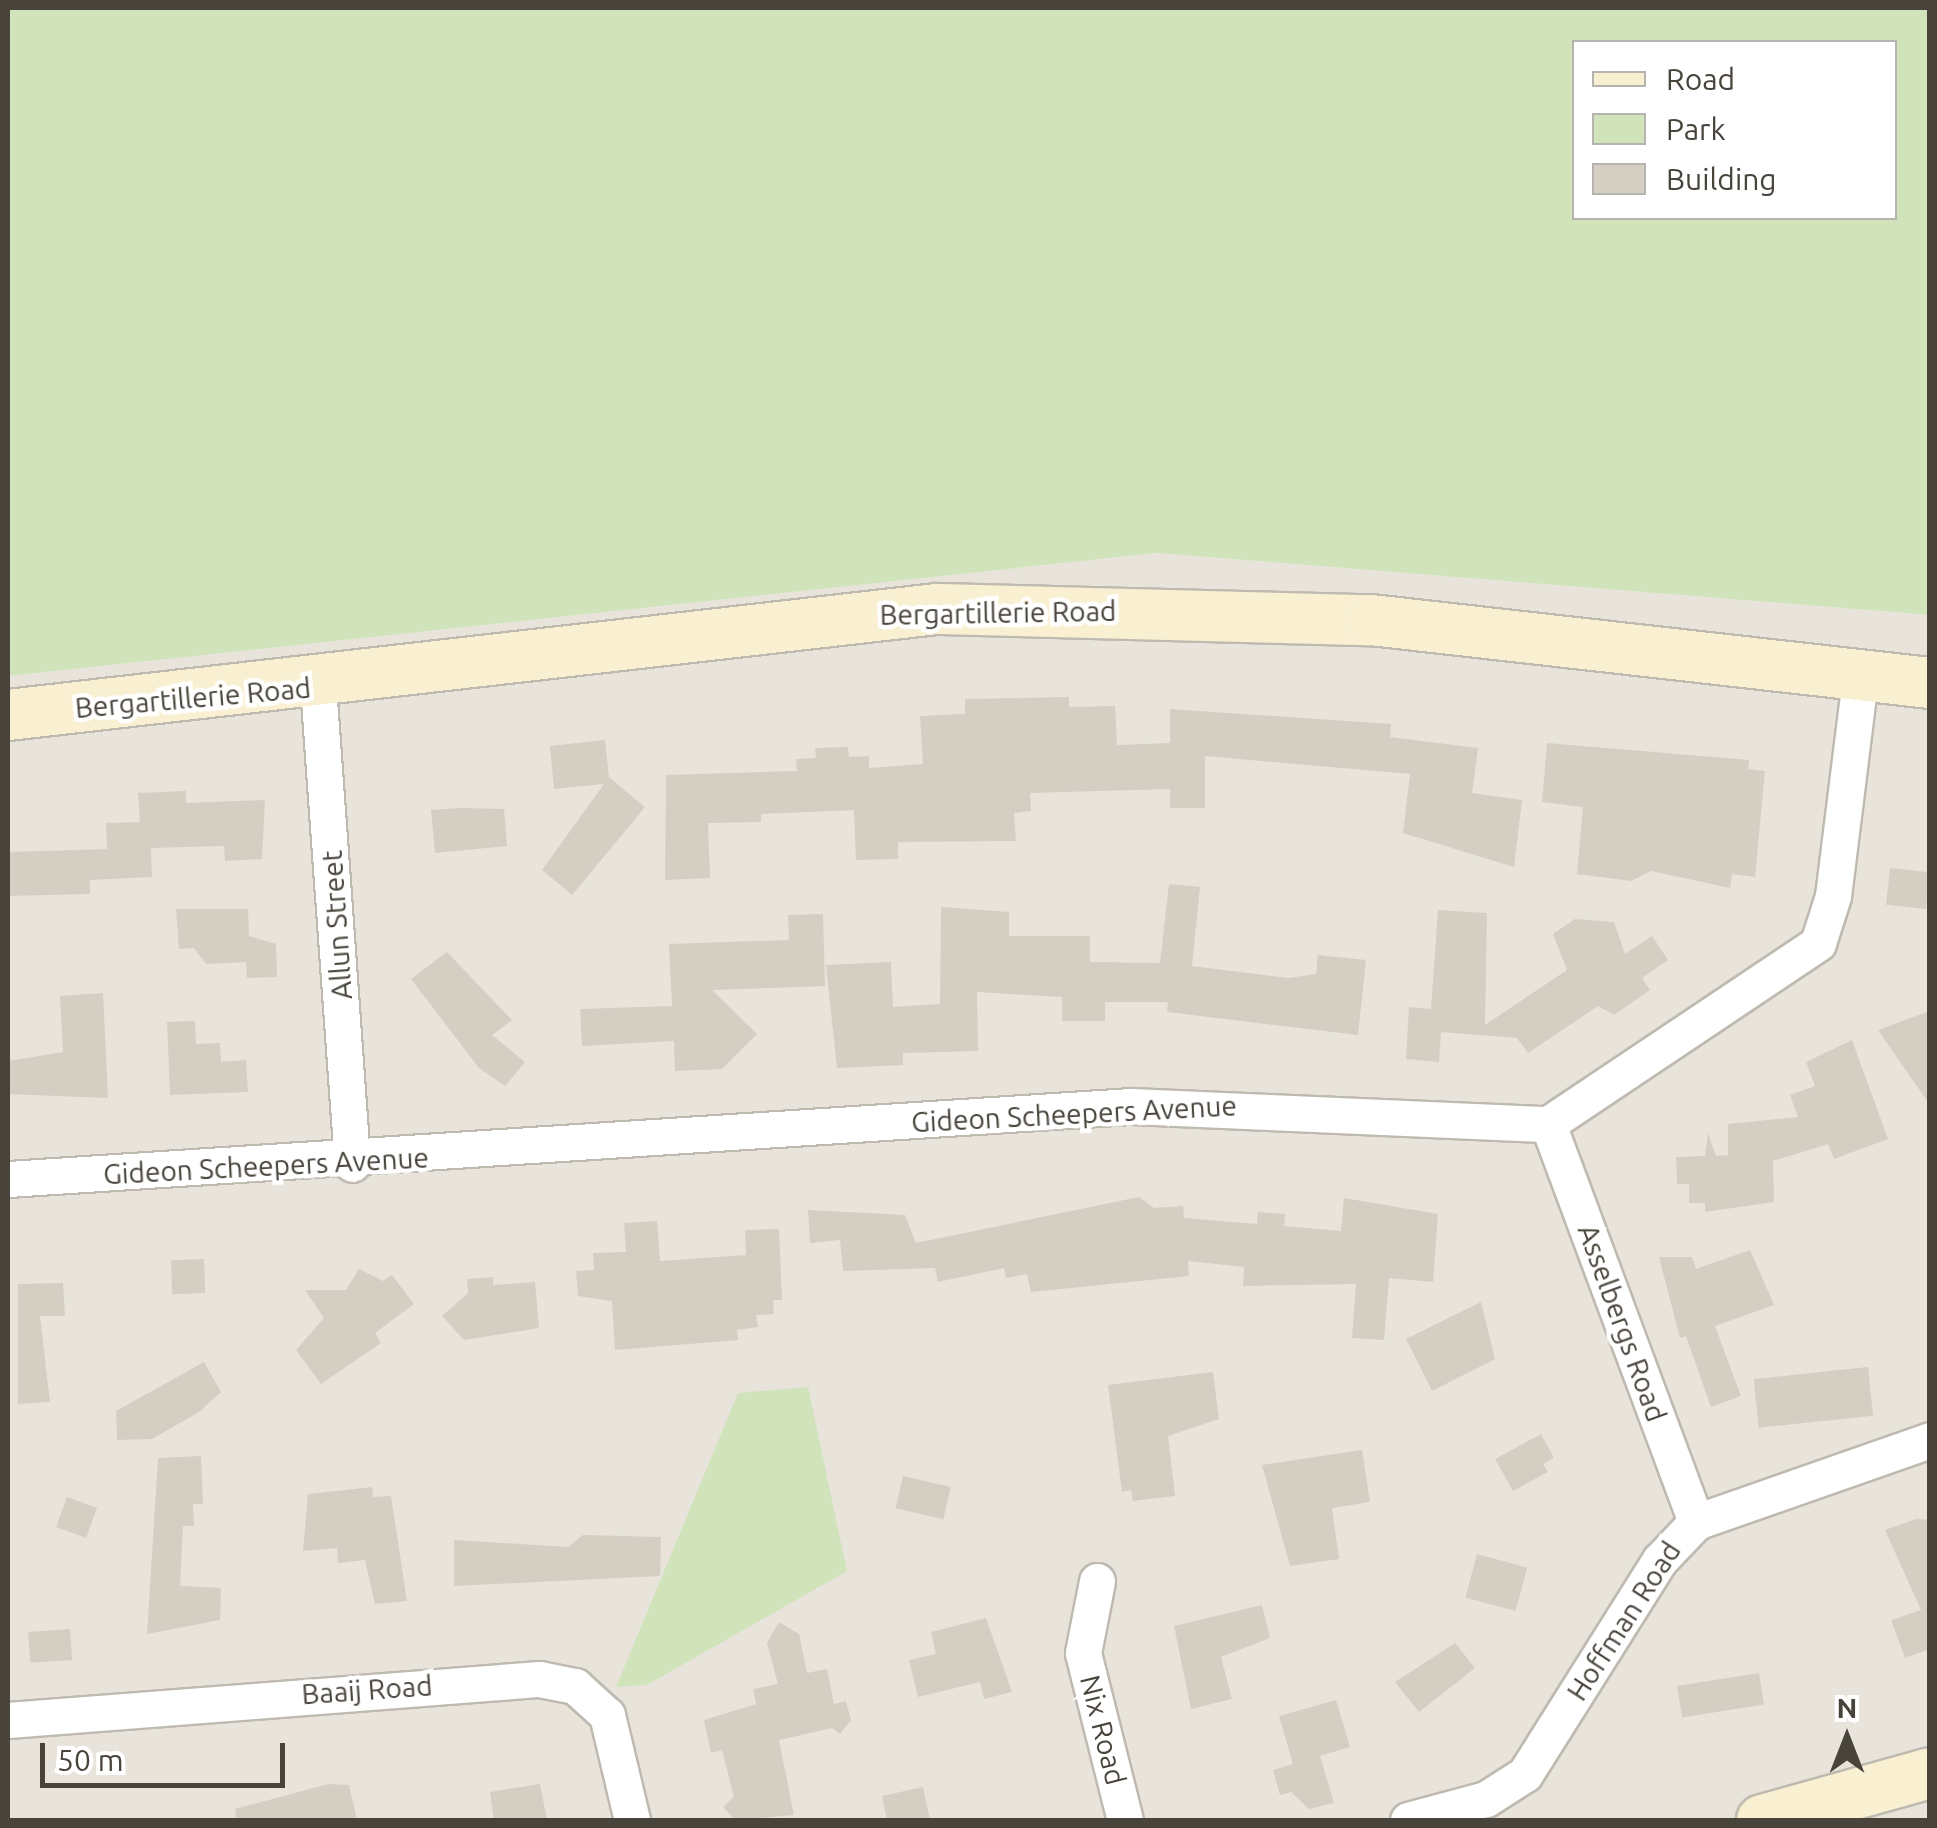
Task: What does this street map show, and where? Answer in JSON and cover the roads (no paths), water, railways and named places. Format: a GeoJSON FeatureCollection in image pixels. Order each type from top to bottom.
{"type":"FeatureCollection","features":[{"type":"Feature","properties":{"kind":"street","name":"Bergartillerie Road"},"geometry":{"type":"LineString","coordinates":[[8,716],[318,686],[937,610],[1371,620],[1930,683]]}},
{"type":"Feature","properties":{"kind":"street"},"geometry":{"type":"LineString","coordinates":[[1548,1124],[1818,943],[1833,896],[1860,678]]}},
{"type":"Feature","properties":{"kind":"street","name":"Allun Street"},"geometry":{"type":"LineString","coordinates":[[318,686],[352,1164]]}},
{"type":"Feature","properties":{"kind":"street","name":"Gideon Scheepers Avenue"},"geometry":{"type":"LineString","coordinates":[[8,1179],[352,1164],[1132,1106],[1548,1124]]}},
{"type":"Feature","properties":{"kind":"street","name":"Asselbergs Road"},"geometry":{"type":"LineString","coordinates":[[1548,1124],[1696,1522]]}},
{"type":"Feature","properties":{"kind":"street","name":"Hoffman Road"},"geometry":{"type":"LineString","coordinates":[[1408,1820],[1486,1799],[1525,1774],[1660,1560],[1696,1522],[1930,1440]]}},
{"type":"Feature","properties":{"kind":"street","name":"Nix Road"},"geometry":{"type":"LineString","coordinates":[[1097,1581],[1084,1653],[1125,1820]]}},
{"type":"Feature","properties":{"kind":"street","name":"Baaij Road"},"geometry":{"type":"LineString","coordinates":[[8,1720],[539,1679],[576,1686],[607,1716],[632,1820]]}},
{"type":"Feature","properties":{"kind":"street"},"geometry":{"type":"LineString","coordinates":[[1762,1820],[1930,1773]]}}]}
